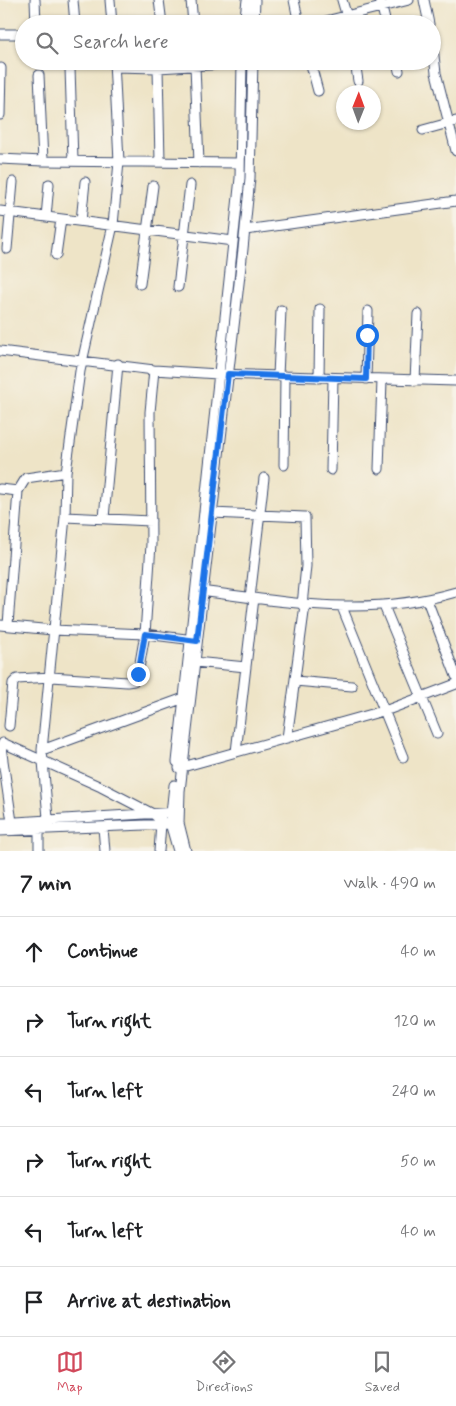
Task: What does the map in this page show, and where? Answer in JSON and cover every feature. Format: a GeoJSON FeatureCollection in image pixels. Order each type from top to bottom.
{"type":"FeatureCollection","features":[{"type":"Feature","properties":{"kind":"street"},"geometry":{"type":"LineString","coordinates":[[35,0],[36,15]]}},
{"type":"Feature","properties":{"kind":"street"},"geometry":{"type":"LineString","coordinates":[[73,0],[74,15]]}},
{"type":"Feature","properties":{"kind":"street"},"geometry":{"type":"LineString","coordinates":[[110,0],[111,15]]}},
{"type":"Feature","properties":{"kind":"street"},"geometry":{"type":"LineString","coordinates":[[159,0],[161,15]]}},
{"type":"Feature","properties":{"kind":"street"},"geometry":{"type":"LineString","coordinates":[[191,0],[192,15]]}},
{"type":"Feature","properties":{"kind":"street"},"geometry":{"type":"LineString","coordinates":[[245,15],[247,0]]}},
{"type":"Feature","properties":{"kind":"street"},"geometry":{"type":"LineString","coordinates":[[254,15],[255,0]]}},
{"type":"Feature","properties":{"kind":"street"},"geometry":{"type":"LineString","coordinates":[[294,0],[298,15]]}},
{"type":"Feature","properties":{"kind":"street"},"geometry":{"type":"LineString","coordinates":[[342,0],[346,15]]}},
{"type":"Feature","properties":{"kind":"street"},"geometry":{"type":"LineString","coordinates":[[358,15],[381,4],[409,0]]}},
{"type":"Feature","properties":{"kind":"street"},"geometry":{"type":"LineString","coordinates":[[424,0],[427,15]]}},
{"type":"Feature","properties":{"kind":"street"},"geometry":{"type":"LineString","coordinates":[[0,34],[15,34]]}},
{"type":"Feature","properties":{"kind":"street"},"geometry":{"type":"LineString","coordinates":[[0,115],[1,68]]}},
{"type":"Feature","properties":{"kind":"street"},"geometry":{"type":"LineString","coordinates":[[70,70],[72,161]]}},
{"type":"Feature","properties":{"kind":"street"},"geometry":{"type":"LineString","coordinates":[[49,825],[42,750],[51,677],[53,630],[65,517],[66,472],[82,361],[113,225],[119,162],[114,70]]}},
{"type":"Feature","properties":{"kind":"street"},"geometry":{"type":"LineString","coordinates":[[158,70],[160,162]]}},
{"type":"Feature","properties":{"kind":"street"},"geometry":{"type":"LineString","coordinates":[[195,70],[200,163]]}},
{"type":"Feature","properties":{"kind":"street"},"geometry":{"type":"LineString","coordinates":[[159,851],[175,812],[184,698],[194,640],[218,374],[240,163],[242,70]]}},
{"type":"Feature","properties":{"kind":"street"},"geometry":{"type":"LineString","coordinates":[[199,591],[212,513],[245,230],[250,178],[253,70]]}},
{"type":"Feature","properties":{"kind":"street"},"geometry":{"type":"LineString","coordinates":[[312,70],[318,91]]}},
{"type":"Feature","properties":{"kind":"street"},"geometry":{"type":"LineString","coordinates":[[356,70],[358,80]]}},
{"type":"Feature","properties":{"kind":"street"},"geometry":{"type":"LineString","coordinates":[[436,70],[452,122],[456,151]]}},
{"type":"Feature","properties":{"kind":"street"},"geometry":{"type":"LineString","coordinates":[[39,75],[44,161]]}},
{"type":"Feature","properties":{"kind":"street"},"geometry":{"type":"LineString","coordinates":[[423,130],[452,122]]}},
{"type":"Feature","properties":{"kind":"street"},"geometry":{"type":"LineString","coordinates":[[0,159],[240,163]]}},
{"type":"Feature","properties":{"kind":"street"},"geometry":{"type":"LineString","coordinates":[[7,249],[13,182]]}},
{"type":"Feature","properties":{"kind":"street"},"geometry":{"type":"LineString","coordinates":[[81,221],[85,182]]}},
{"type":"Feature","properties":{"kind":"street"},"geometry":{"type":"LineString","coordinates":[[46,217],[50,184]]}},
{"type":"Feature","properties":{"kind":"street"},"geometry":{"type":"LineString","coordinates":[[178,287],[190,185]]}},
{"type":"Feature","properties":{"kind":"street"},"geometry":{"type":"LineString","coordinates":[[140,284],[153,186]]}},
{"type":"Feature","properties":{"kind":"street"},"geometry":{"type":"LineString","coordinates":[[245,230],[456,201]]}},
{"type":"Feature","properties":{"kind":"street"},"geometry":{"type":"LineString","coordinates":[[0,211],[233,241]]}},
{"type":"Feature","properties":{"kind":"street"},"geometry":{"type":"LineString","coordinates":[[56,255],[61,219]]}},
{"type":"Feature","properties":{"kind":"street"},"geometry":{"type":"LineString","coordinates":[[319,378],[320,309]]}},
{"type":"Feature","properties":{"kind":"street"},"geometry":{"type":"LineString","coordinates":[[281,310],[284,465]]}},
{"type":"Feature","properties":{"kind":"street"},"geometry":{"type":"LineString","coordinates":[[366,379],[368,311]]}},
{"type":"Feature","properties":{"kind":"street"},"geometry":{"type":"LineString","coordinates":[[415,381],[418,314]]}},
{"type":"Feature","properties":{"kind":"street"},"geometry":{"type":"LineString","coordinates":[[0,351],[118,364],[154,370],[319,378],[456,381]]}},
{"type":"Feature","properties":{"kind":"street"},"geometry":{"type":"LineString","coordinates":[[104,518],[118,364]]}},
{"type":"Feature","properties":{"kind":"street"},"geometry":{"type":"LineString","coordinates":[[12,822],[1,746],[8,726],[15,680],[51,677],[127,682],[134,681],[138,674],[145,634],[151,521],[150,412],[154,370]]}},
{"type":"Feature","properties":{"kind":"street"},"geometry":{"type":"LineString","coordinates":[[331,470],[333,378]]}},
{"type":"Feature","properties":{"kind":"street"},"geometry":{"type":"LineString","coordinates":[[379,469],[382,380]]}},
{"type":"Feature","properties":{"kind":"street"},"geometry":{"type":"LineString","coordinates":[[66,472],[26,478],[18,491],[4,625],[53,630],[145,634],[194,640]]}},
{"type":"Feature","properties":{"kind":"street"},"geometry":{"type":"LineString","coordinates":[[236,752],[264,478]]}},
{"type":"Feature","properties":{"kind":"street"},"geometry":{"type":"LineString","coordinates":[[0,489],[18,491]]}},
{"type":"Feature","properties":{"kind":"street"},"geometry":{"type":"LineString","coordinates":[[212,513],[259,514],[305,518],[306,566],[304,605],[287,738]]}},
{"type":"Feature","properties":{"kind":"street"},"geometry":{"type":"LineString","coordinates":[[65,517],[151,521]]}},
{"type":"Feature","properties":{"kind":"street"},"geometry":{"type":"LineString","coordinates":[[199,591],[304,605],[342,607],[384,606],[426,600],[456,592]]}},
{"type":"Feature","properties":{"kind":"street"},"geometry":{"type":"LineString","coordinates":[[426,600],[456,676]]}},
{"type":"Feature","properties":{"kind":"street"},"geometry":{"type":"LineString","coordinates":[[384,606],[437,734]]}},
{"type":"Feature","properties":{"kind":"street"},"geometry":{"type":"LineString","coordinates":[[342,607],[403,757]]}},
{"type":"Feature","properties":{"kind":"street"},"geometry":{"type":"LineString","coordinates":[[179,768],[195,662],[194,640]]}},
{"type":"Feature","properties":{"kind":"street"},"geometry":{"type":"LineString","coordinates":[[195,662],[246,667]]}},
{"type":"Feature","properties":{"kind":"street"},"geometry":{"type":"LineString","coordinates":[[295,681],[352,686]]}},
{"type":"Feature","properties":{"kind":"street"},"geometry":{"type":"LineString","coordinates":[[179,768],[385,710],[456,684]]}},
{"type":"Feature","properties":{"kind":"street"},"geometry":{"type":"LineString","coordinates":[[42,750],[184,698]]}},
{"type":"Feature","properties":{"kind":"street"},"geometry":{"type":"LineString","coordinates":[[1,746],[43,761],[102,787],[169,823],[186,851]]}},
{"type":"Feature","properties":{"kind":"street"},"geometry":{"type":"LineString","coordinates":[[0,831],[175,812]]}},
{"type":"Feature","properties":{"kind":"street"},"geometry":{"type":"LineString","coordinates":[[0,823],[12,822],[39,826]]}},
{"type":"Feature","properties":{"kind":"street"},"geometry":{"type":"LineString","coordinates":[[49,825],[104,828],[169,823]]}},
{"type":"Feature","properties":{"kind":"street"},"geometry":{"type":"LineString","coordinates":[[169,823],[178,851]]}},
{"type":"Feature","properties":{"kind":"street"},"geometry":{"type":"LineString","coordinates":[[39,826],[39,851]]}},
{"type":"Feature","properties":{"kind":"street"},"geometry":{"type":"LineString","coordinates":[[104,828],[106,851]]}},
{"type":"Feature","properties":{"kind":"route"},"geometry":{"type":"LineString","coordinates":[[138,674],[145,634],[197,641],[228,374],[366,379],[367,335]]}}]}
